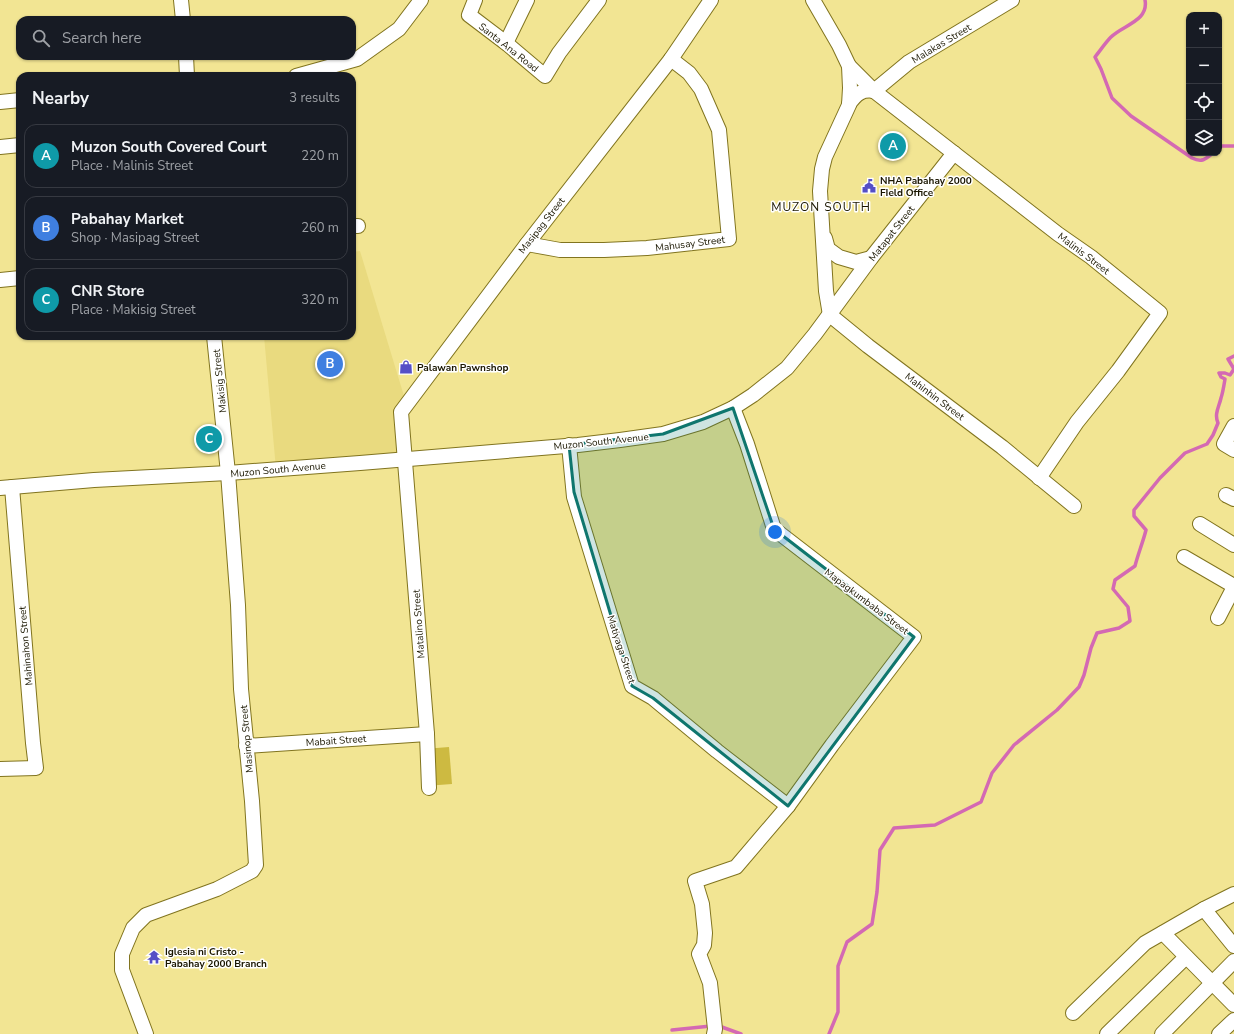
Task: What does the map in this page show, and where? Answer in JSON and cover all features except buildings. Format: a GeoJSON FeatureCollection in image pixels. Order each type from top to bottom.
{"type":"FeatureCollection","features":[{"type":"Feature","properties":{"kind":"street"},"geometry":{"type":"LineString","coordinates":[[181,0],[183,16]]}},
{"type":"Feature","properties":{"kind":"street"},"geometry":{"type":"LineString","coordinates":[[356,59],[398,29],[421,0]]}},
{"type":"Feature","properties":{"kind":"street","name":"Santa Ana Road"},"geometry":{"type":"LineString","coordinates":[[474,0],[469,16],[506,43],[545,76],[559,53],[596,1]]}},
{"type":"Feature","properties":{"kind":"street"},"geometry":{"type":"LineString","coordinates":[[506,43],[527,0]]}},
{"type":"Feature","properties":{"kind":"street","name":"Masipag Street"},"geometry":{"type":"LineString","coordinates":[[404,460],[401,412],[527,244],[671,59],[711,0]]}},
{"type":"Feature","properties":{"kind":"street"},"geometry":{"type":"LineString","coordinates":[[813,0],[839,45],[849,66],[849,104]]}},
{"type":"Feature","properties":{"kind":"street","name":"Malakas Street"},"geometry":{"type":"LineString","coordinates":[[874,91],[909,62],[1012,0]]}},
{"type":"Feature","properties":{"kind":"street","name":"Mahusay Street"},"geometry":{"type":"LineString","coordinates":[[527,244],[560,250],[604,250],[647,248],[729,239],[720,130],[701,89],[689,73],[671,59]]}},
{"type":"Feature","properties":{"kind":"street"},"geometry":{"type":"LineString","coordinates":[[186,60],[187,72]]}},
{"type":"Feature","properties":{"kind":"street"},"geometry":{"type":"LineString","coordinates":[[310,72],[353,60]]}},
{"type":"Feature","properties":{"kind":"street","name":"Malinis Street"},"geometry":{"type":"LineString","coordinates":[[849,66],[874,91],[1058,234],[1091,257],[1160,313],[1118,371],[1077,422],[1039,478]]}},
{"type":"Feature","properties":{"kind":"street"},"geometry":{"type":"LineString","coordinates":[[830,314],[826,291],[820,191],[822,168],[825,157],[854,96],[861,91],[874,91]]}},
{"type":"Feature","properties":{"kind":"street"},"geometry":{"type":"LineString","coordinates":[[0,102],[16,100]]}},
{"type":"Feature","properties":{"kind":"street"},"geometry":{"type":"LineString","coordinates":[[0,147],[16,145]]}},
{"type":"Feature","properties":{"kind":"street","name":"Matapat Street"},"geometry":{"type":"LineString","coordinates":[[830,314],[870,258],[954,153]]}},
{"type":"Feature","properties":{"kind":"street"},"geometry":{"type":"LineString","coordinates":[[823,231],[828,249],[839,257],[856,262],[870,258]]}},
{"type":"Feature","properties":{"kind":"street"},"geometry":{"type":"LineString","coordinates":[[0,280],[16,278]]}},
{"type":"Feature","properties":{"kind":"street","name":"Mahinhin Street"},"geometry":{"type":"LineString","coordinates":[[830,314],[868,346],[1002,447],[1074,506]]}},
{"type":"Feature","properties":{"kind":"street","name":"Muzon South Avenue"},"geometry":{"type":"LineString","coordinates":[[6,488],[101,479],[228,473],[404,460],[620,440],[663,434],[702,422],[733,408],[759,391],[786,368],[830,314]]}},
{"type":"Feature","properties":{"kind":"street","name":"Makisig Street"},"geometry":{"type":"LineString","coordinates":[[214,340],[228,473]]}},
{"type":"Feature","properties":{"kind":"street","name":"Mapagkumbaba Street"},"geometry":{"type":"LineString","coordinates":[[733,408],[747,444],[774,529],[914,637],[788,806]]}},
{"type":"Feature","properties":{"kind":"street"},"geometry":{"type":"LineString","coordinates":[[1234,426],[1224,444],[1234,450]]}},
{"type":"Feature","properties":{"kind":"street","name":"Matiyaga Street"},"geometry":{"type":"LineString","coordinates":[[569,445],[574,497],[632,686],[653,698],[788,806]]}},
{"type":"Feature","properties":{"kind":"street","name":"Matalino Street"},"geometry":{"type":"LineString","coordinates":[[404,460],[427,734],[429,788]]}},
{"type":"Feature","properties":{"kind":"street","name":"Masinop Street"},"geometry":{"type":"LineString","coordinates":[[146,1034],[122,970],[122,954],[133,928],[146,915],[217,888],[252,871],[256,865],[252,801],[246,746],[238,605],[228,473]]}},
{"type":"Feature","properties":{"kind":"street","name":"Mahinahon Street"},"geometry":{"type":"LineString","coordinates":[[0,769],[36,768],[6,488]]}},
{"type":"Feature","properties":{"kind":"street"},"geometry":{"type":"LineString","coordinates":[[1200,524],[1234,545]]}},
{"type":"Feature","properties":{"kind":"street"},"geometry":{"type":"LineString","coordinates":[[1184,558],[1234,586],[1218,618]]}},
{"type":"Feature","properties":{"kind":"street","name":"Mabait Street"},"geometry":{"type":"LineString","coordinates":[[246,746],[427,734]]}},
{"type":"Feature","properties":{"kind":"street"},"geometry":{"type":"LineString","coordinates":[[714,1028],[710,984],[699,954],[704,945],[706,933],[702,904],[695,881],[736,867],[788,806]]}},
{"type":"Feature","properties":{"kind":"street"},"geometry":{"type":"LineString","coordinates":[[1073,1013],[1144,943],[1234,894]]}},
{"type":"Feature","properties":{"kind":"street"},"geometry":{"type":"LineString","coordinates":[[1204,909],[1234,946]]}},
{"type":"Feature","properties":{"kind":"street"},"geometry":{"type":"LineString","coordinates":[[1163,933],[1234,1006]]}},
{"type":"Feature","properties":{"kind":"street"},"geometry":{"type":"LineString","coordinates":[[1107,1034],[1186,957]]}},
{"type":"Feature","properties":{"kind":"street"},"geometry":{"type":"LineString","coordinates":[[1162,1034],[1234,961]]}},
{"type":"Feature","properties":{"kind":"street"},"geometry":{"type":"LineString","coordinates":[[1219,1034],[1234,1020]]}},
{"type":"Feature","properties":{"kind":"highlighted area"},"geometry":{"type":"Polygon","coordinates":[[[733,408],[774,529],[914,637],[788,806],[653,698],[632,686],[574,492],[569,445],[663,434],[733,408]]]}},
{"type":"Feature","properties":{"kind":"shaded area"},"geometry":{"type":"Polygon","coordinates":[[[360,251],[404,396],[395,415],[397,458],[276,469],[264,340],[356,340],[356,252],[360,251]]]}},
{"type":"Feature","properties":{"kind":"shaded area"},"geometry":{"type":"Polygon","coordinates":[[[449,747],[452,784],[425,786],[424,749],[449,747]]]}},
{"type":"Feature","properties":{"kind":"waterway"},"geometry":{"type":"LineString","coordinates":[[1145,0],[1145,7],[1139,18],[1111,37],[1095,57],[1112,98],[1131,116],[1186,154]]}},
{"type":"Feature","properties":{"kind":"waterway"},"geometry":{"type":"LineString","coordinates":[[1222,146],[1234,146]]}},
{"type":"Feature","properties":{"kind":"waterway"},"geometry":{"type":"LineString","coordinates":[[1189,156],[1199,160],[1204,160],[1209,156]]}},
{"type":"Feature","properties":{"kind":"waterway"},"geometry":{"type":"LineString","coordinates":[[1234,356],[1228,359],[1234,369]]}},
{"type":"Feature","properties":{"kind":"waterway"},"geometry":{"type":"LineString","coordinates":[[829,1034],[838,1012],[838,966],[847,942],[872,924],[877,892],[880,850],[894,828],[935,825],[981,802],[992,773],[1014,745],[1057,710],[1079,687],[1097,633],[1119,628],[1130,621],[1128,607],[1113,589],[1115,580],[1135,566],[1146,530],[1134,516],[1134,510],[1160,478],[1185,453],[1207,444],[1218,423],[1217,414],[1225,379],[1221,377],[1219,373],[1230,375],[1234,369]]}},
{"type":"Feature","properties":{"kind":"waterway"},"geometry":{"type":"LineString","coordinates":[[672,1030],[711,1026]]}},
{"type":"Feature","properties":{"kind":"waterway"},"geometry":{"type":"LineString","coordinates":[[719,1026],[741,1034]]}},
{"type":"Feature","properties":{"kind":"place","name":"Muzon South Covered Court"},"geometry":{"type":"Point","coordinates":[893,146]}},
{"type":"Feature","properties":{"kind":"place","name":"NHA Pabahay 2000 FIeld Office"},"geometry":{"type":"Point","coordinates":[869,186]}},
{"type":"Feature","properties":{"kind":"place","name":"Pabahay Market"},"geometry":{"type":"Point","coordinates":[330,364]}},
{"type":"Feature","properties":{"kind":"place","name":"Palawan Pawnshop"},"geometry":{"type":"Point","coordinates":[406,367]}},
{"type":"Feature","properties":{"kind":"place","name":"CNR Store"},"geometry":{"type":"Point","coordinates":[209,439]}},
{"type":"Feature","properties":{"kind":"place","name":"Iglesia ni Cristo - Pabahay 2000 Branch"},"geometry":{"type":"Point","coordinates":[154,957]}},
{"type":"Feature","properties":{"kind":"district","name":"MUZON SOUTH"},"geometry":{"type":"Point","coordinates":[821,207]}}]}
